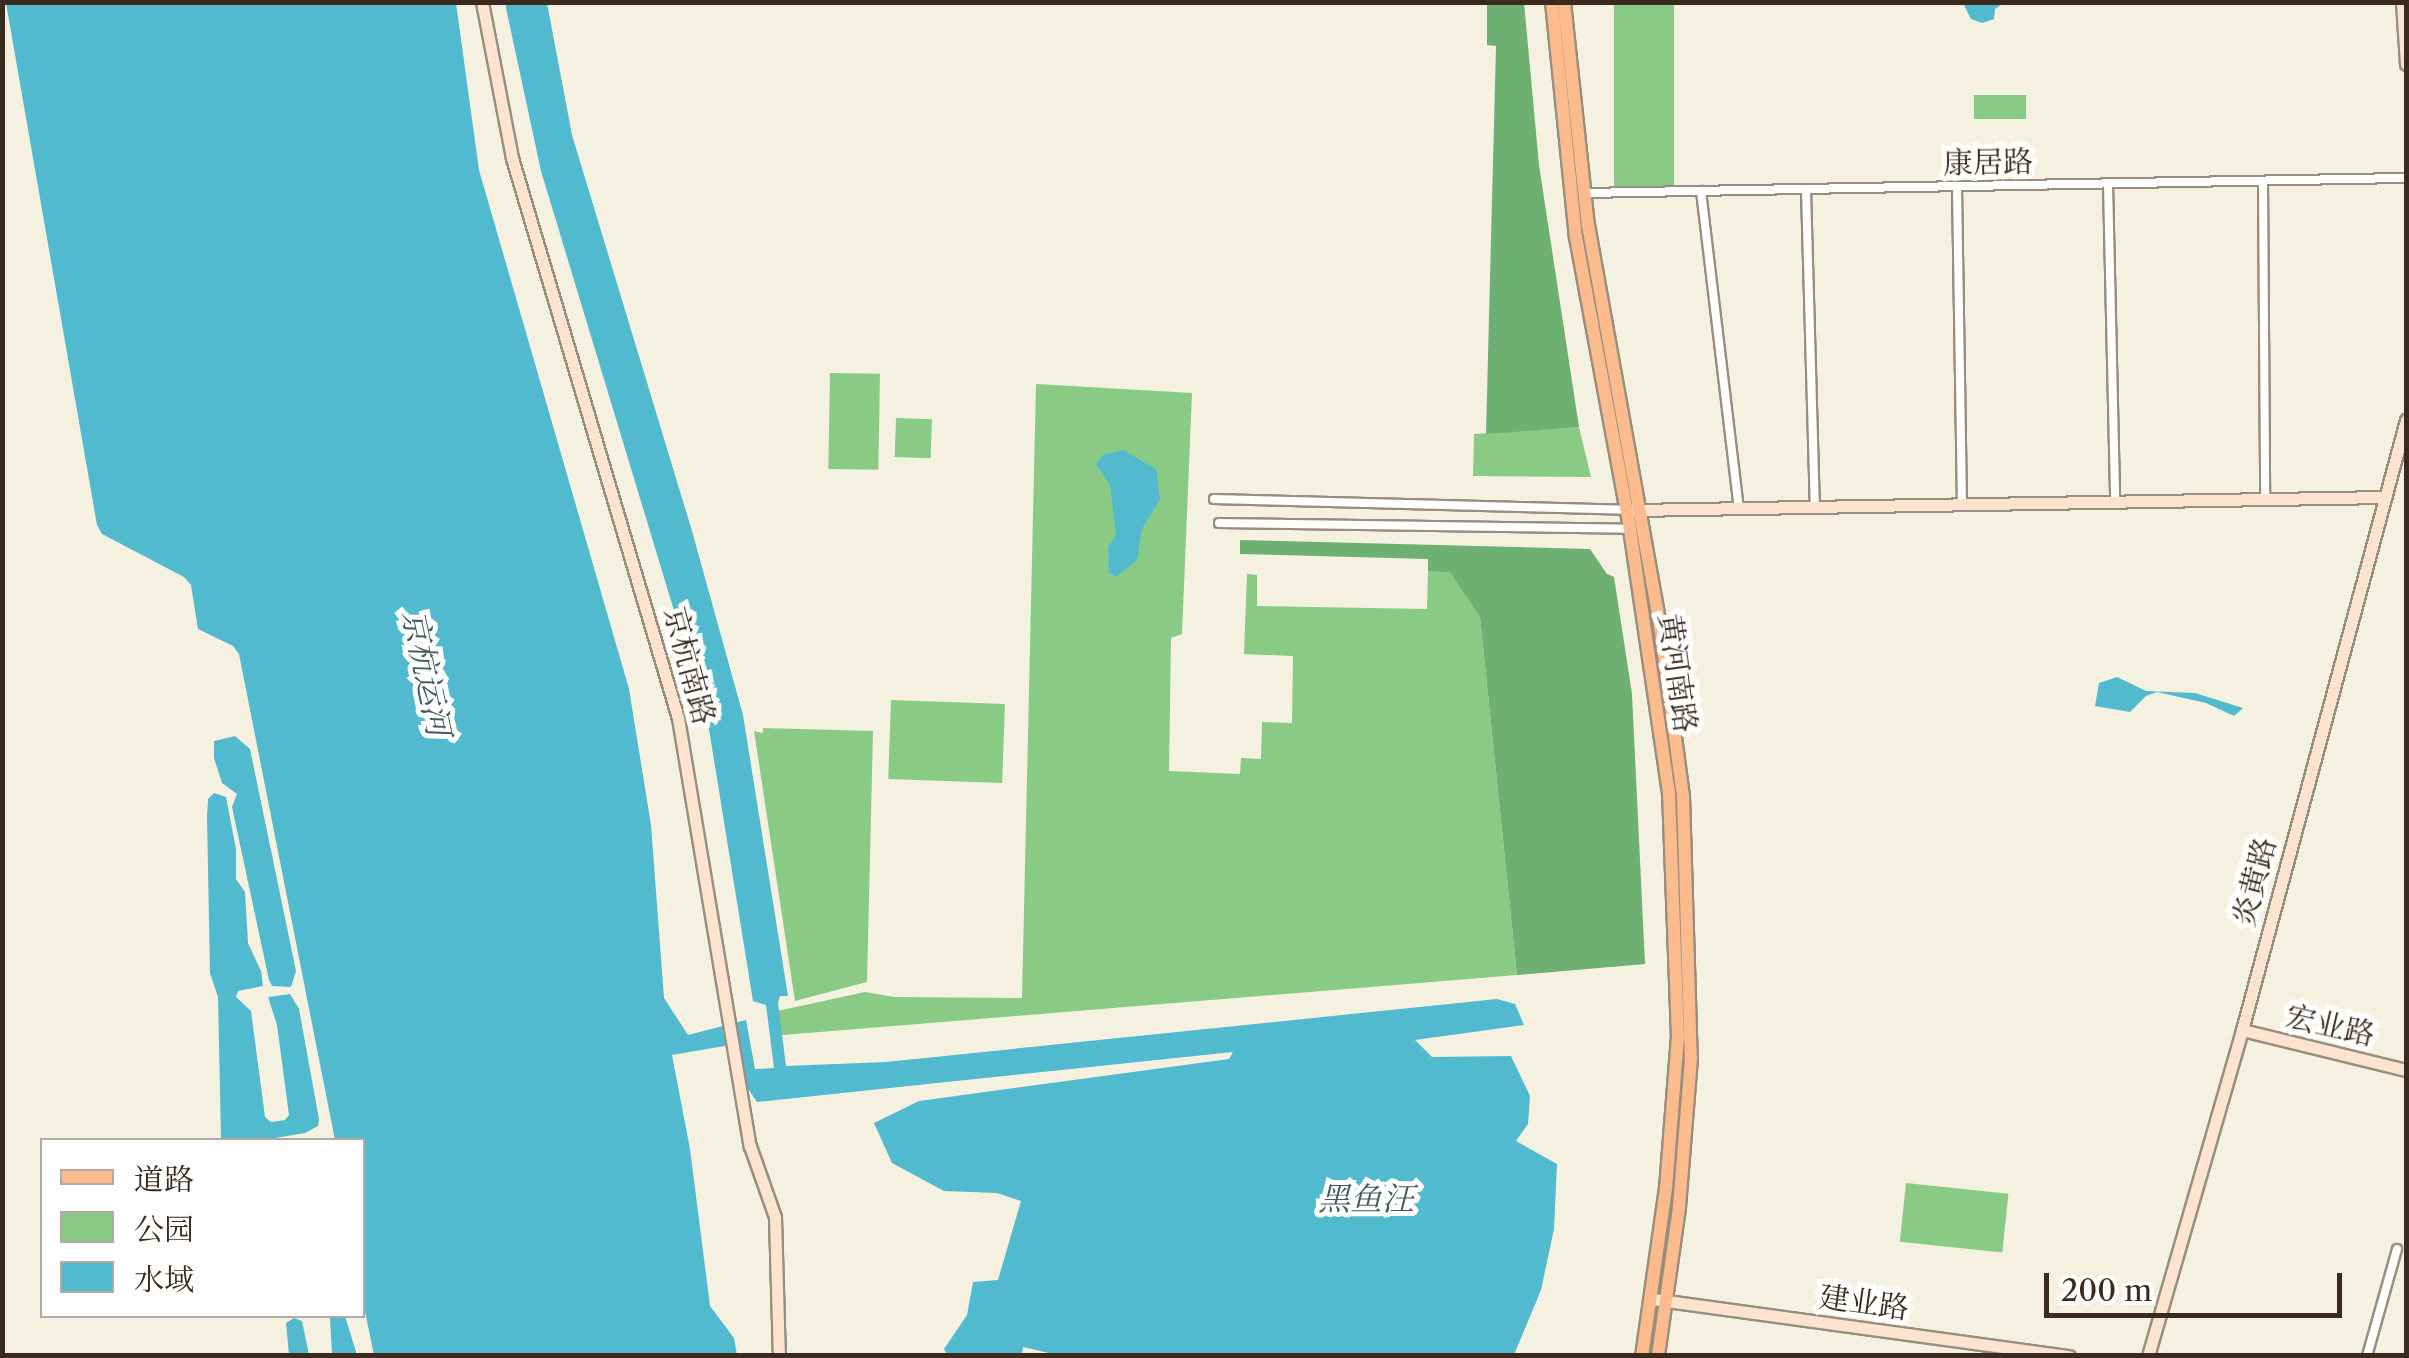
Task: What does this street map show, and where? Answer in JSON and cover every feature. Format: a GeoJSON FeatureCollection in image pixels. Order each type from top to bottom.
{"type":"FeatureCollection","features":[{"type":"Feature","properties":{"kind":"main road","name":"黄河南路"},"geometry":{"type":"LineString","coordinates":[[1552,2],[1576,194],[1634,510],[1669,792],[1675,901],[1676,1077],[1658,1356]]}},
{"type":"Feature","properties":{"kind":"main road","name":"黄河南路"},"geometry":{"type":"LineString","coordinates":[[1564,2],[1576,194]]}},
{"type":"Feature","properties":{"kind":"main road","name":"黄河南路"},"geometry":{"type":"LineString","coordinates":[[1642,1356],[1660,1300]]}},
{"type":"Feature","properties":{"kind":"street","name":"京杭南路"},"geometry":{"type":"LineString","coordinates":[[482,2],[512,158],[678,718],[750,1146],[774,1217],[779,1356]]}},
{"type":"Feature","properties":{"kind":"street"},"geometry":{"type":"LineString","coordinates":[[2402,2],[2406,64]]}},
{"type":"Feature","properties":{"kind":"street","name":"康居路"},"geometry":{"type":"LineString","coordinates":[[1576,194],[2406,178]]}},
{"type":"Feature","properties":{"kind":"street"},"geometry":{"type":"LineString","coordinates":[[2263,181],[2265,499]]}},
{"type":"Feature","properties":{"kind":"street"},"geometry":{"type":"LineString","coordinates":[[2108,184],[2115,502]]}},
{"type":"Feature","properties":{"kind":"street"},"geometry":{"type":"LineString","coordinates":[[1957,187],[1962,504]]}},
{"type":"Feature","properties":{"kind":"street"},"geometry":{"type":"LineString","coordinates":[[1806,190],[1815,507]]}},
{"type":"Feature","properties":{"kind":"street"},"geometry":{"type":"LineString","coordinates":[[1701,192],[1739,508]]}},
{"type":"Feature","properties":{"kind":"street","name":"炎黄路"},"geometry":{"type":"LineString","coordinates":[[2148,1356],[2242,1030],[2406,422]]}},
{"type":"Feature","properties":{"kind":"street"},"geometry":{"type":"LineString","coordinates":[[1214,499],[1634,510],[2385,497]]}},
{"type":"Feature","properties":{"kind":"street"},"geometry":{"type":"LineString","coordinates":[[1220,523],[1636,529]]}},
{"type":"Feature","properties":{"kind":"street","name":"宏业路"},"geometry":{"type":"LineString","coordinates":[[2242,1030],[2406,1070]]}},
{"type":"Feature","properties":{"kind":"street"},"geometry":{"type":"LineString","coordinates":[[2367,1356],[2397,1249]]}},
{"type":"Feature","properties":{"kind":"street","name":"建业路"},"geometry":{"type":"LineString","coordinates":[[1660,1300],[2069,1356]]}},
{"type":"Feature","properties":{"kind":"green space"},"geometry":{"type":"Polygon","coordinates":[[[1487,3],[1524,3],[1539,165],[1579,427],[1486,434],[1496,46],[1487,45],[1487,3]]]}},
{"type":"Feature","properties":{"kind":"green space"},"geometry":{"type":"Polygon","coordinates":[[[1614,3],[1674,3],[1674,188],[1614,188],[1614,3]]]}},
{"type":"Feature","properties":{"kind":"green space"},"geometry":{"type":"Polygon","coordinates":[[[1974,95],[2026,95],[2026,119],[1974,119],[1974,95]]]}},
{"type":"Feature","properties":{"kind":"green space"},"geometry":{"type":"Polygon","coordinates":[[[830,373],[880,374],[878,470],[828,469],[830,373]]]}},
{"type":"Feature","properties":{"kind":"green space"},"geometry":{"type":"Polygon","coordinates":[[[1036,384],[1192,393],[1182,634],[1171,638],[1169,771],[1240,774],[1241,758],[1261,759],[1262,722],[1292,723],[1293,656],[1244,654],[1247,574],[1257,575],[1257,606],[1427,609],[1428,571],[1450,571],[1480,617],[1517,975],[771,1036],[768,1013],[865,992],[894,997],[1022,998],[1036,384]]]}},
{"type":"Feature","properties":{"kind":"green space"},"geometry":{"type":"Polygon","coordinates":[[[896,418],[932,419],[931,458],[895,457],[896,418]]]}},
{"type":"Feature","properties":{"kind":"green space"},"geometry":{"type":"Polygon","coordinates":[[[1579,427],[1591,477],[1473,476],[1474,434],[1579,427]]]}},
{"type":"Feature","properties":{"kind":"green space"},"geometry":{"type":"Polygon","coordinates":[[[1240,540],[1590,549],[1607,574],[1614,577],[1632,694],[1645,964],[1517,975],[1480,617],[1450,572],[1428,571],[1428,559],[1240,554],[1240,540]]]}},
{"type":"Feature","properties":{"kind":"green space"},"geometry":{"type":"Polygon","coordinates":[[[891,700],[1005,704],[1002,783],[888,779],[891,700]]]}},
{"type":"Feature","properties":{"kind":"green space"},"geometry":{"type":"Polygon","coordinates":[[[763,728],[873,731],[867,982],[795,1001],[754,731],[763,733],[763,728]]]}},
{"type":"Feature","properties":{"kind":"green space"},"geometry":{"type":"Polygon","coordinates":[[[1906,1183],[2008,1194],[2002,1252],[1900,1242],[1906,1183]]]}},
{"type":"Feature","properties":{"kind":"water"},"geometry":{"type":"Polygon","coordinates":[[[1963,2],[2004,3],[1995,9],[1994,19],[1982,23],[1971,19],[1963,2]]]}},
{"type":"Feature","properties":{"kind":"water"},"geometry":{"type":"Polygon","coordinates":[[[6,3],[456,3],[479,170],[629,689],[651,825],[664,998],[688,1035],[746,1020],[755,1069],[774,1068],[766,1005],[753,1001],[708,723],[541,171],[506,8],[506,3],[547,3],[572,135],[692,531],[743,715],[788,996],[780,996],[778,1003],[786,1066],[886,1062],[1497,999],[1515,1004],[1524,1025],[1415,1040],[1432,1057],[1511,1056],[1530,1096],[1528,1124],[1516,1141],[1557,1164],[1554,1229],[1541,1290],[1514,1355],[1062,1356],[1023,1347],[1022,1355],[947,1355],[944,1349],[967,1315],[973,1282],[998,1280],[1021,1201],[997,1193],[944,1191],[892,1163],[874,1123],[919,1101],[1229,1059],[1233,1052],[757,1102],[742,1080],[736,1044],[672,1055],[690,1149],[710,1306],[734,1338],[737,1355],[374,1355],[365,1312],[365,1138],[335,1138],[239,654],[233,646],[198,629],[191,585],[184,577],[102,534],[97,525],[6,3]]]}},
{"type":"Feature","properties":{"kind":"water"},"geometry":{"type":"Polygon","coordinates":[[[1123,450],[1156,469],[1160,499],[1142,529],[1137,560],[1116,577],[1109,573],[1108,547],[1116,535],[1110,485],[1096,464],[1103,455],[1123,450]]]}},
{"type":"Feature","properties":{"kind":"water"},"geometry":{"type":"Polygon","coordinates":[[[2117,677],[2146,691],[2195,693],[2243,708],[2234,716],[2206,703],[2157,692],[2146,696],[2130,712],[2095,706],[2099,683],[2117,677]]]}},
{"type":"Feature","properties":{"kind":"water"},"geometry":{"type":"Polygon","coordinates":[[[235,736],[250,749],[296,971],[291,987],[272,986],[269,980],[232,807],[237,794],[222,783],[214,758],[214,741],[235,736]]]}},
{"type":"Feature","properties":{"kind":"water"},"geometry":{"type":"Polygon","coordinates":[[[214,793],[226,797],[236,849],[236,879],[245,892],[248,943],[261,971],[263,986],[238,991],[236,997],[251,1011],[265,1117],[271,1122],[285,1120],[289,1115],[277,1025],[268,997],[290,994],[299,1009],[319,1119],[318,1126],[305,1133],[275,1138],[221,1138],[218,997],[210,973],[208,799],[214,793]]]}},
{"type":"Feature","properties":{"kind":"water"},"geometry":{"type":"Polygon","coordinates":[[[294,1318],[302,1321],[309,1355],[289,1355],[286,1323],[294,1318]]]}},
{"type":"Feature","properties":{"kind":"water"},"geometry":{"type":"Polygon","coordinates":[[[330,1318],[346,1318],[357,1355],[332,1355],[330,1318]]]}},
{"type":"Feature","properties":{"kind":"water label","name":"京杭运河"},"geometry":{"type":"Point","coordinates":[426,673]}},
{"type":"Feature","properties":{"kind":"water label","name":"黑鱼汪"},"geometry":{"type":"Point","coordinates":[1366,1199]}}]}
